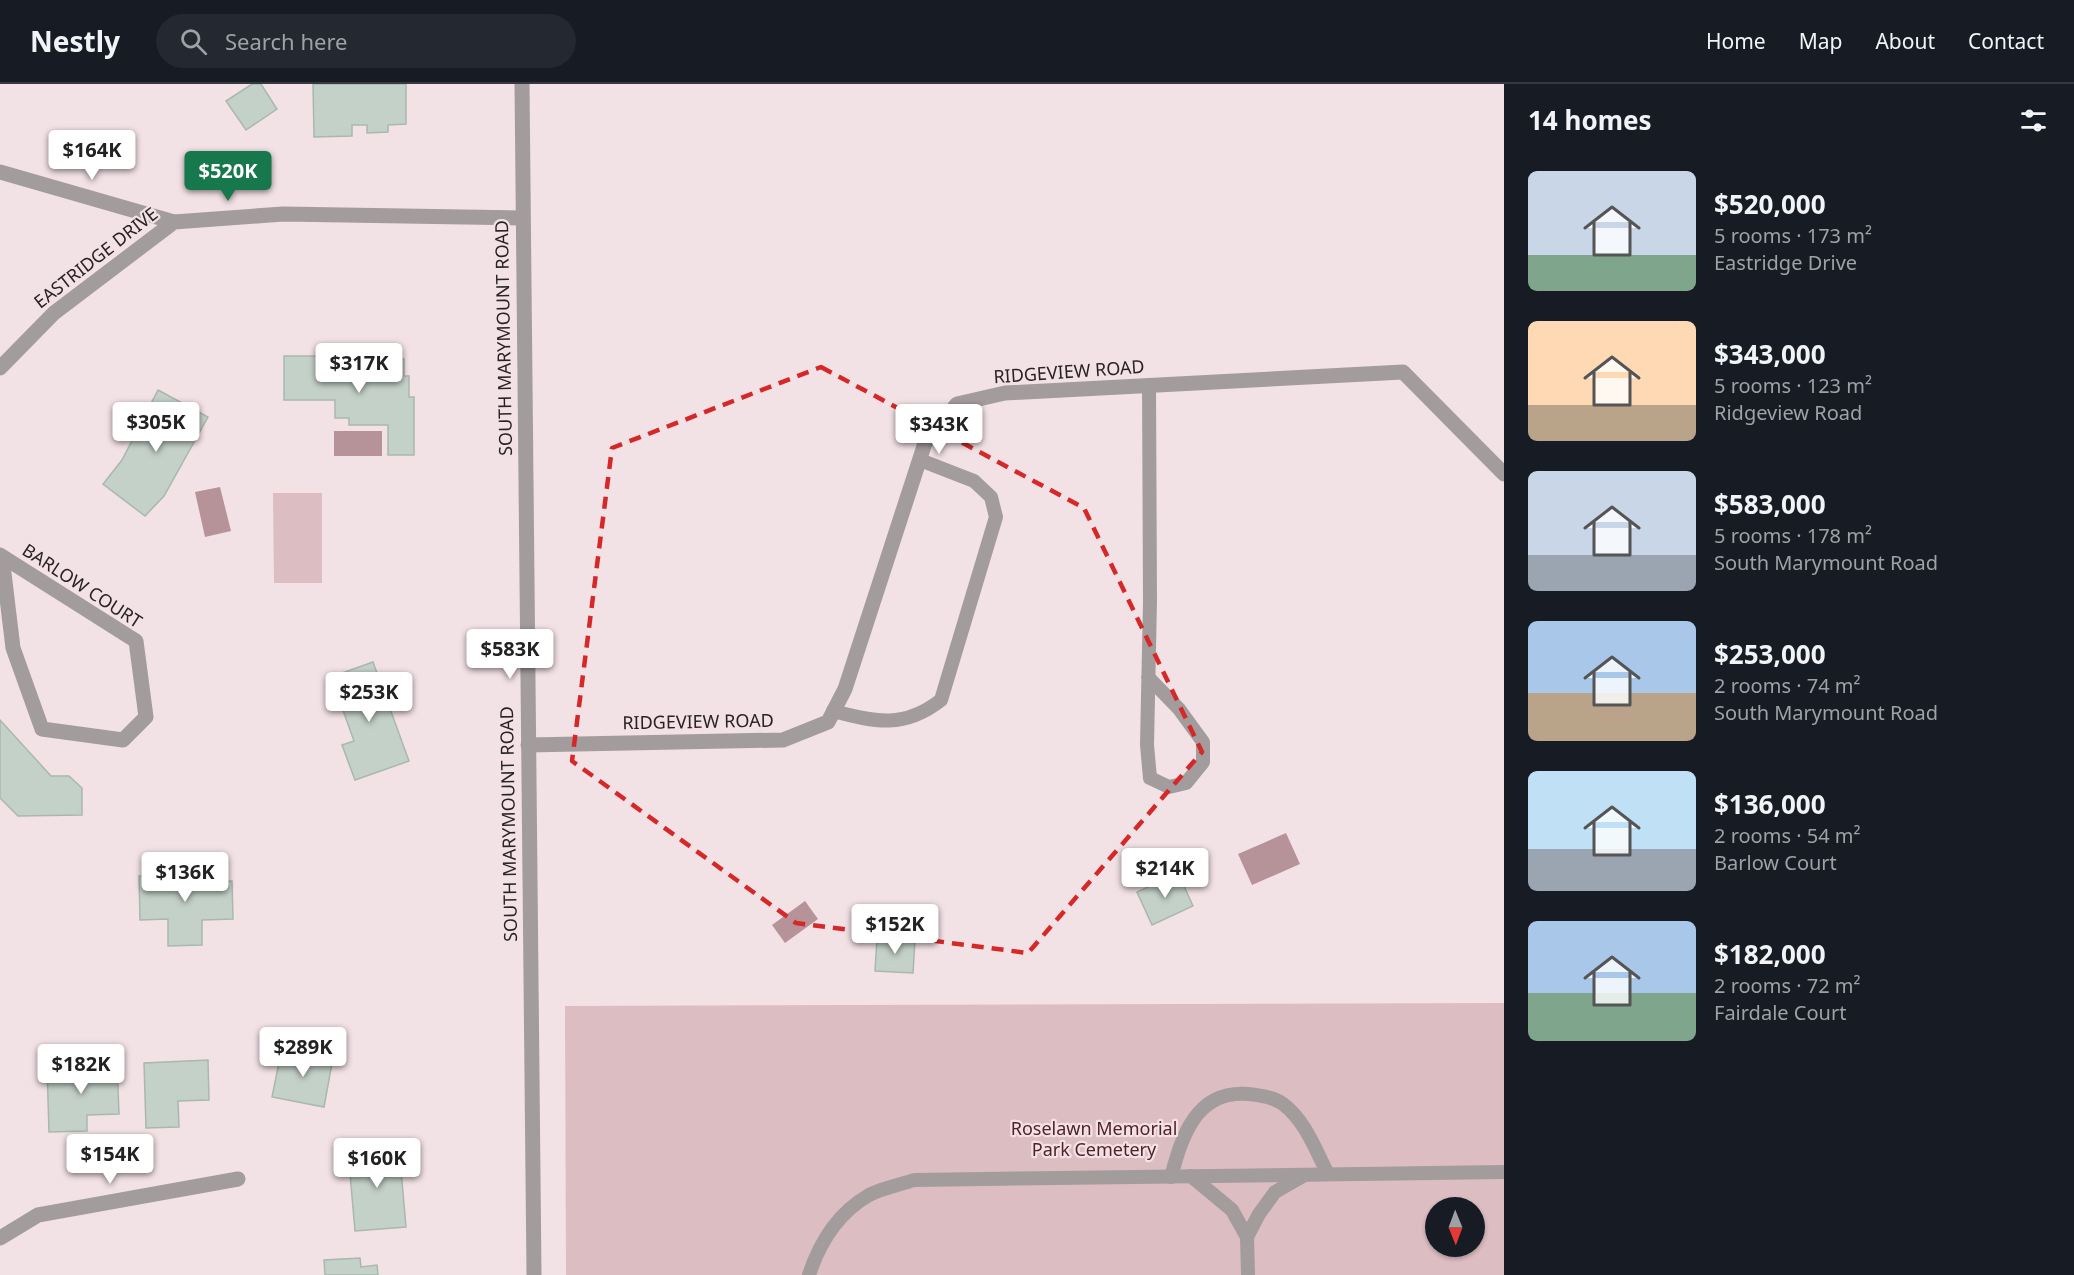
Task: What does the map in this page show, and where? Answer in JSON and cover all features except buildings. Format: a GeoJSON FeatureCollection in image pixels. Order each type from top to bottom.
{"type":"FeatureCollection","features":[{"type":"Feature","properties":{"kind":"street","name":"SOUTH MARYMOUNT ROAD"},"geometry":{"type":"LineString","coordinates":[[522,84],[534,1275]]}},
{"type":"Feature","properties":{"kind":"street"},"geometry":{"type":"LineString","coordinates":[[0,172],[174,222]]}},
{"type":"Feature","properties":{"kind":"street","name":"EASTRIDGE DRIVE"},"geometry":{"type":"LineString","coordinates":[[0,368],[54,313],[174,222],[283,214],[522,218]]}},
{"type":"Feature","properties":{"kind":"street","name":"RIDGEVIEW ROAD"},"geometry":{"type":"LineString","coordinates":[[528,746],[783,740],[828,722],[845,689],[925,443],[957,404],[1005,393],[1403,372],[1504,474]]}},
{"type":"Feature","properties":{"kind":"street","name":"BARLOW COURT"},"geometry":{"type":"LineString","coordinates":[[1,556],[136,641],[146,717],[123,740],[42,729],[13,648],[1,556]]}},
{"type":"Feature","properties":{"kind":"street"},"geometry":{"type":"LineString","coordinates":[[0,1238],[38,1215],[238,1179]]}},
{"type":"Feature","properties":{"kind":"lane"},"geometry":{"type":"LineString","coordinates":[[1148,677],[1179,709],[1203,742],[1203,762],[1186,783],[1169,787],[1150,778],[1147,745],[1149,385]]}},
{"type":"Feature","properties":{"kind":"lane"},"geometry":{"type":"LineString","coordinates":[[833,711],[869,720],[898,721],[925,712],[941,700],[996,517],[991,496],[974,481],[920,460]]}},
{"type":"Feature","properties":{"kind":"lane"},"geometry":{"type":"LineString","coordinates":[[1171,1177],[1190,1121],[1212,1101],[1235,1093],[1259,1095],[1283,1104],[1304,1127],[1328,1174]]}},
{"type":"Feature","properties":{"kind":"lane"},"geometry":{"type":"LineString","coordinates":[[809,1275],[815,1257],[838,1218],[870,1194],[914,1180],[1504,1172]]}},
{"type":"Feature","properties":{"kind":"lane"},"geometry":{"type":"LineString","coordinates":[[1247,1237],[1259,1214],[1275,1192],[1304,1175]]}},
{"type":"Feature","properties":{"kind":"lane"},"geometry":{"type":"LineString","coordinates":[[1191,1176],[1232,1210],[1247,1237],[1248,1275]]}},
{"type":"Feature","properties":{"kind":"highlighted area"},"geometry":{"type":"Polygon","coordinates":[[[821,367],[1084,508],[1202,752],[1028,953],[796,923],[572,761],[612,448],[821,367]]]}},
{"type":"Feature","properties":{"kind":"green space"},"geometry":{"type":"Polygon","coordinates":[[[273,493],[322,493],[322,583],[274,583],[273,493]]]}},
{"type":"Feature","properties":{"kind":"green space","name":"Roselawn Memorial Park Cemetery"},"geometry":{"type":"Polygon","coordinates":[[[1504,1003],[1504,1275],[566,1275],[565,1006],[1504,1003]]]}},
{"type":"Feature","properties":{"kind":"shaded area"},"geometry":{"type":"Polygon","coordinates":[[[334,431],[382,431],[382,456],[334,456],[334,431]]]}},
{"type":"Feature","properties":{"kind":"shaded area"},"geometry":{"type":"Polygon","coordinates":[[[220,487],[231,531],[205,537],[195,492],[220,487]]]}},
{"type":"Feature","properties":{"kind":"shaded area"},"geometry":{"type":"Polygon","coordinates":[[[1286,833],[1300,864],[1252,885],[1238,854],[1286,833]]]}},
{"type":"Feature","properties":{"kind":"shaded area"},"geometry":{"type":"Polygon","coordinates":[[[805,901],[818,919],[785,943],[772,925],[805,901]]]}}]}
